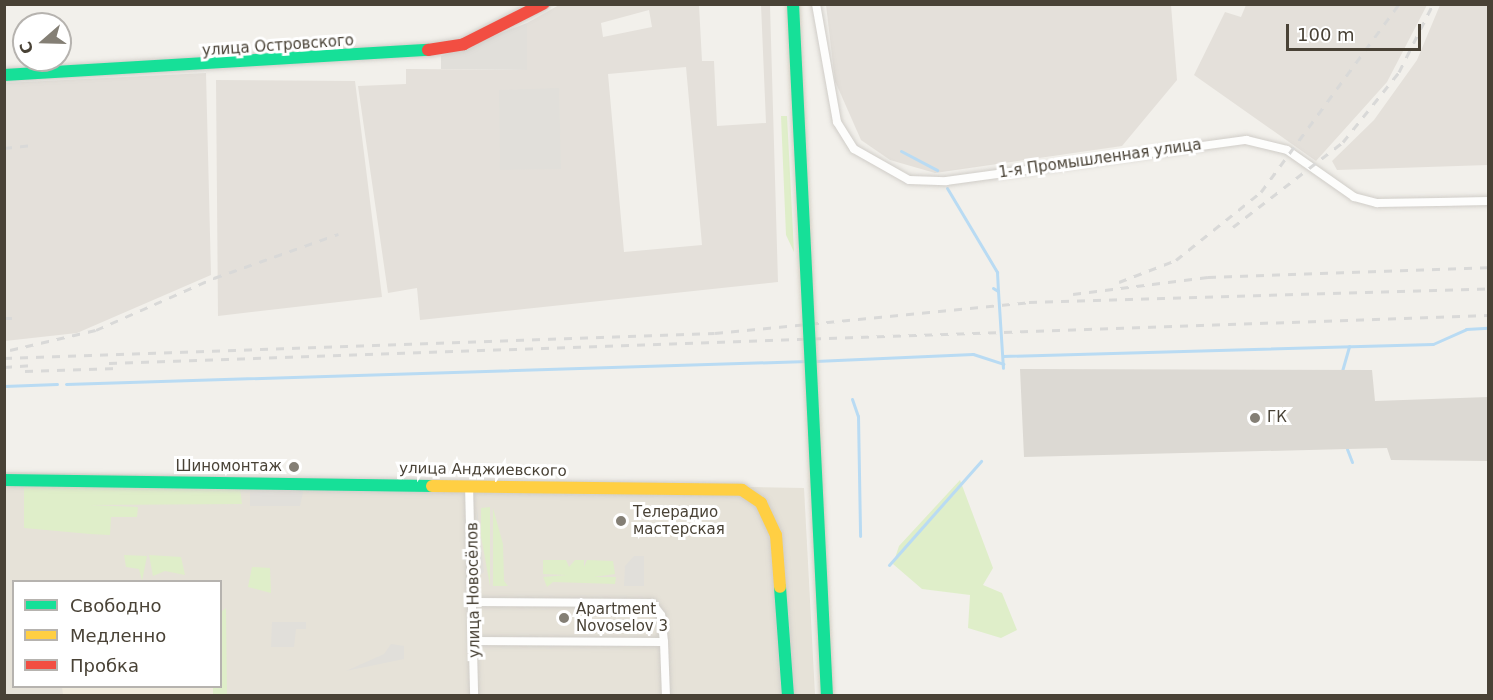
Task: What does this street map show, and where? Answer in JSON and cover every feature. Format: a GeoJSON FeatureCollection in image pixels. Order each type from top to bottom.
{"type":"FeatureCollection","features":[{"type":"Feature","properties":{"kind":"street","name":"улица Островского"},"geometry":{"type":"LineString","coordinates":[[4,75],[416,52],[464,44],[543,4]]}},
{"type":"Feature","properties":{"kind":"street"},"geometry":{"type":"LineString","coordinates":[[793,4],[827,696]]}},
{"type":"Feature","properties":{"kind":"street","name":"1-я Промышленная улица"},"geometry":{"type":"LineString","coordinates":[[816,4],[837,122],[854,149],[909,180],[946,181],[1246,140],[1287,150],[1354,197],[1377,203],[1488,201]]}},
{"type":"Feature","properties":{"kind":"street","name":"улица Анджиевского"},"geometry":{"type":"LineString","coordinates":[[4,480],[727,488],[753,496],[767,511],[781,559],[788,696]]}},
{"type":"Feature","properties":{"kind":"street","name":"улица Новосёлов"},"geometry":{"type":"LineString","coordinates":[[469,485],[475,602],[474,696]]}},
{"type":"Feature","properties":{"kind":"street"},"geometry":{"type":"LineString","coordinates":[[475,602],[652,603],[661,615],[666,696]]}},
{"type":"Feature","properties":{"kind":"street"},"geometry":{"type":"LineString","coordinates":[[475,641],[664,642]]}},
{"type":"Feature","properties":{"kind":"shaded area"},"geometry":{"type":"Polygon","coordinates":[[[1246,4],[1427,5],[1387,82],[1316,161],[1194,75],[1225,12],[1241,17],[1246,4]]]}},
{"type":"Feature","properties":{"kind":"shaded area"},"geometry":{"type":"Polygon","coordinates":[[[559,5],[699,5],[702,61],[714,61],[717,126],[766,123],[761,5],[770,5],[778,282],[420,320],[417,288],[388,293],[358,86],[406,84],[406,69],[526,70],[527,23],[559,5]],[[649,10],[601,23],[603,37],[652,27],[649,10]],[[686,67],[608,74],[624,252],[702,245],[686,67]]]}},
{"type":"Feature","properties":{"kind":"shaded area"},"geometry":{"type":"Polygon","coordinates":[[[826,5],[1171,5],[1177,80],[1122,146],[935,173],[890,160],[861,140],[835,81],[826,5]]]}},
{"type":"Feature","properties":{"kind":"shaded area"},"geometry":{"type":"Polygon","coordinates":[[[1440,5],[1488,5],[1488,165],[1337,170],[1332,161],[1374,120],[1417,60],[1440,5]]]}},
{"type":"Feature","properties":{"kind":"shaded area"},"geometry":{"type":"Polygon","coordinates":[[[527,23],[527,70],[441,69],[441,56],[527,23]]]}},
{"type":"Feature","properties":{"kind":"shaded area"},"geometry":{"type":"Polygon","coordinates":[[[206,73],[211,275],[77,333],[5,341],[5,83],[206,73]]]}},
{"type":"Feature","properties":{"kind":"shaded area"},"geometry":{"type":"Polygon","coordinates":[[[216,80],[355,81],[382,297],[218,316],[216,80]]]}},
{"type":"Feature","properties":{"kind":"shaded area"},"geometry":{"type":"Polygon","coordinates":[[[559,88],[561,169],[500,170],[499,90],[559,88]]]}},
{"type":"Feature","properties":{"kind":"shaded area"},"geometry":{"type":"Polygon","coordinates":[[[5,472],[804,488],[815,695],[5,696],[5,472]]]}},
{"type":"Feature","properties":{"kind":"shaded area"},"geometry":{"type":"Polygon","coordinates":[[[304,488],[300,506],[250,506],[250,489],[304,488]]]}},
{"type":"Feature","properties":{"kind":"shaded area"},"geometry":{"type":"Polygon","coordinates":[[[477,507],[484,572],[478,577],[476,537],[477,507]]]}},
{"type":"Feature","properties":{"kind":"shaded area"},"geometry":{"type":"Polygon","coordinates":[[[634,556],[644,556],[644,586],[624,586],[625,566],[634,556]]]}},
{"type":"Feature","properties":{"kind":"shaded area"},"geometry":{"type":"Polygon","coordinates":[[[272,622],[306,622],[306,629],[296,629],[294,647],[271,647],[272,622]]]}},
{"type":"Feature","properties":{"kind":"shaded area"},"geometry":{"type":"Polygon","coordinates":[[[391,644],[404,646],[404,659],[346,671],[384,654],[391,644]]]}},
{"type":"Feature","properties":{"kind":"shaded area"},"geometry":{"type":"Polygon","coordinates":[[[62,688],[213,688],[213,695],[63,695],[62,688]]]}},
{"type":"Feature","properties":{"kind":"green space"},"geometry":{"type":"Polygon","coordinates":[[[781,116],[787,116],[794,252],[786,235],[781,116]]]}},
{"type":"Feature","properties":{"kind":"green space"},"geometry":{"type":"Polygon","coordinates":[[[960,480],[993,568],[983,585],[1002,593],[1017,630],[1001,638],[968,628],[970,595],[922,589],[893,564],[899,546],[960,480]]]}},
{"type":"Feature","properties":{"kind":"green space"},"geometry":{"type":"Polygon","coordinates":[[[24,487],[240,488],[242,504],[89,505],[138,507],[137,517],[111,517],[110,535],[90,534],[24,528],[24,487]]]}},
{"type":"Feature","properties":{"kind":"green space"},"geometry":{"type":"Polygon","coordinates":[[[490,507],[490,586],[481,536],[481,508],[490,507]]]}},
{"type":"Feature","properties":{"kind":"green space"},"geometry":{"type":"Polygon","coordinates":[[[493,508],[503,544],[504,581],[508,586],[493,586],[493,508]]]}},
{"type":"Feature","properties":{"kind":"green space"},"geometry":{"type":"Polygon","coordinates":[[[124,555],[147,556],[142,580],[139,569],[126,567],[124,555]]]}},
{"type":"Feature","properties":{"kind":"green space"},"geometry":{"type":"Polygon","coordinates":[[[149,555],[181,557],[185,575],[165,571],[153,576],[149,555]]]}},
{"type":"Feature","properties":{"kind":"green space"},"geometry":{"type":"Polygon","coordinates":[[[543,560],[566,560],[569,567],[575,560],[584,560],[584,567],[587,560],[613,561],[615,574],[594,577],[616,577],[615,584],[553,582],[547,587],[543,577],[567,575],[543,574],[543,560]]]}},
{"type":"Feature","properties":{"kind":"green space"},"geometry":{"type":"Polygon","coordinates":[[[252,567],[270,568],[271,593],[248,587],[252,567]]]}},
{"type":"Feature","properties":{"kind":"green space"},"geometry":{"type":"Polygon","coordinates":[[[226,608],[227,695],[213,695],[213,688],[222,688],[222,611],[226,608]]]}},
{"type":"Feature","properties":{"kind":"building","name":"ГК"},"geometry":{"type":"Polygon","coordinates":[[[1020,369],[1372,370],[1375,401],[1488,397],[1488,461],[1391,460],[1387,448],[1024,457],[1020,369]]]}},
{"type":"Feature","properties":{"kind":"waterway"},"geometry":{"type":"LineString","coordinates":[[901,151],[937,170]]}},
{"type":"Feature","properties":{"kind":"waterway"},"geometry":{"type":"LineString","coordinates":[[947,188],[997,272],[998,291]]}},
{"type":"Feature","properties":{"kind":"waterway"},"geometry":{"type":"LineString","coordinates":[[993,288],[998,291],[1003,368]]}},
{"type":"Feature","properties":{"kind":"waterway"},"geometry":{"type":"LineString","coordinates":[[1003,356],[1433,344],[1466,329],[1488,328]]}},
{"type":"Feature","properties":{"kind":"waterway"},"geometry":{"type":"LineString","coordinates":[[1342,371],[1349,346]]}},
{"type":"Feature","properties":{"kind":"waterway"},"geometry":{"type":"LineString","coordinates":[[815,361],[973,354],[1003,364]]}},
{"type":"Feature","properties":{"kind":"waterway"},"geometry":{"type":"LineString","coordinates":[[66,384],[808,361]]}},
{"type":"Feature","properties":{"kind":"waterway"},"geometry":{"type":"LineString","coordinates":[[4,386],[57,384]]}},
{"type":"Feature","properties":{"kind":"waterway"},"geometry":{"type":"LineString","coordinates":[[852,399],[858,416],[860,536]]}},
{"type":"Feature","properties":{"kind":"waterway"},"geometry":{"type":"LineString","coordinates":[[1347,449],[1352,462]]}},
{"type":"Feature","properties":{"kind":"waterway"},"geometry":{"type":"LineString","coordinates":[[889,565],[981,461]]}},
{"type":"Feature","properties":{"kind":"railway"},"geometry":{"type":"LineString","coordinates":[[1119,282],[1176,260],[1261,192],[1399,4]]}},
{"type":"Feature","properties":{"kind":"railway"},"geometry":{"type":"LineString","coordinates":[[1233,227],[1343,142],[1399,72],[1433,4]]}},
{"type":"Feature","properties":{"kind":"railway"},"geometry":{"type":"LineString","coordinates":[[4,148],[35,145]]}},
{"type":"Feature","properties":{"kind":"railway"},"geometry":{"type":"LineString","coordinates":[[10,350],[96,330],[214,278],[338,234]]}},
{"type":"Feature","properties":{"kind":"railway"},"geometry":{"type":"LineString","coordinates":[[1073,294],[1208,277],[1488,267]]}},
{"type":"Feature","properties":{"kind":"railway"},"geometry":{"type":"LineString","coordinates":[[4,358],[715,333],[1029,302],[1488,288]]}},
{"type":"Feature","properties":{"kind":"railway"},"geometry":{"type":"LineString","coordinates":[[109,363],[1488,315]]}},
{"type":"Feature","properties":{"kind":"railway"},"geometry":{"type":"LineString","coordinates":[[4,318],[14,318]]}},
{"type":"Feature","properties":{"kind":"railway"},"geometry":{"type":"LineString","coordinates":[[4,367],[34,365]]}},
{"type":"Feature","properties":{"kind":"railway"},"geometry":{"type":"LineString","coordinates":[[25,371],[118,368]]}},
{"type":"Feature","properties":{"kind":"traffic: fast"},"geometry":{"type":"LineString","coordinates":[[793,4],[827,696]]}},
{"type":"Feature","properties":{"kind":"traffic: fast"},"geometry":{"type":"LineString","coordinates":[[4,75],[428,50]]}},
{"type":"Feature","properties":{"kind":"traffic: fast"},"geometry":{"type":"LineString","coordinates":[[4,480],[432,486]]}},
{"type":"Feature","properties":{"kind":"traffic: fast"},"geometry":{"type":"LineString","coordinates":[[780,587],[788,696]]}},
{"type":"Feature","properties":{"kind":"traffic: slow"},"geometry":{"type":"LineString","coordinates":[[432,486],[742,490],[761,503],[776,535],[780,587]]}},
{"type":"Feature","properties":{"kind":"traffic: jam"},"geometry":{"type":"LineString","coordinates":[[428,50],[464,44],[543,4]]}},
{"type":"Feature","properties":{"kind":"place","name":"ГК"},"geometry":{"type":"Point","coordinates":[1255,418]}},
{"type":"Feature","properties":{"kind":"place","name":"Шиномонтаж"},"geometry":{"type":"Point","coordinates":[294,467]}},
{"type":"Feature","properties":{"kind":"place","name":"Телерадио мастерская"},"geometry":{"type":"Point","coordinates":[621,521]}},
{"type":"Feature","properties":{"kind":"place","name":"Apartment Novoselov 3"},"geometry":{"type":"Point","coordinates":[564,618]}}]}
